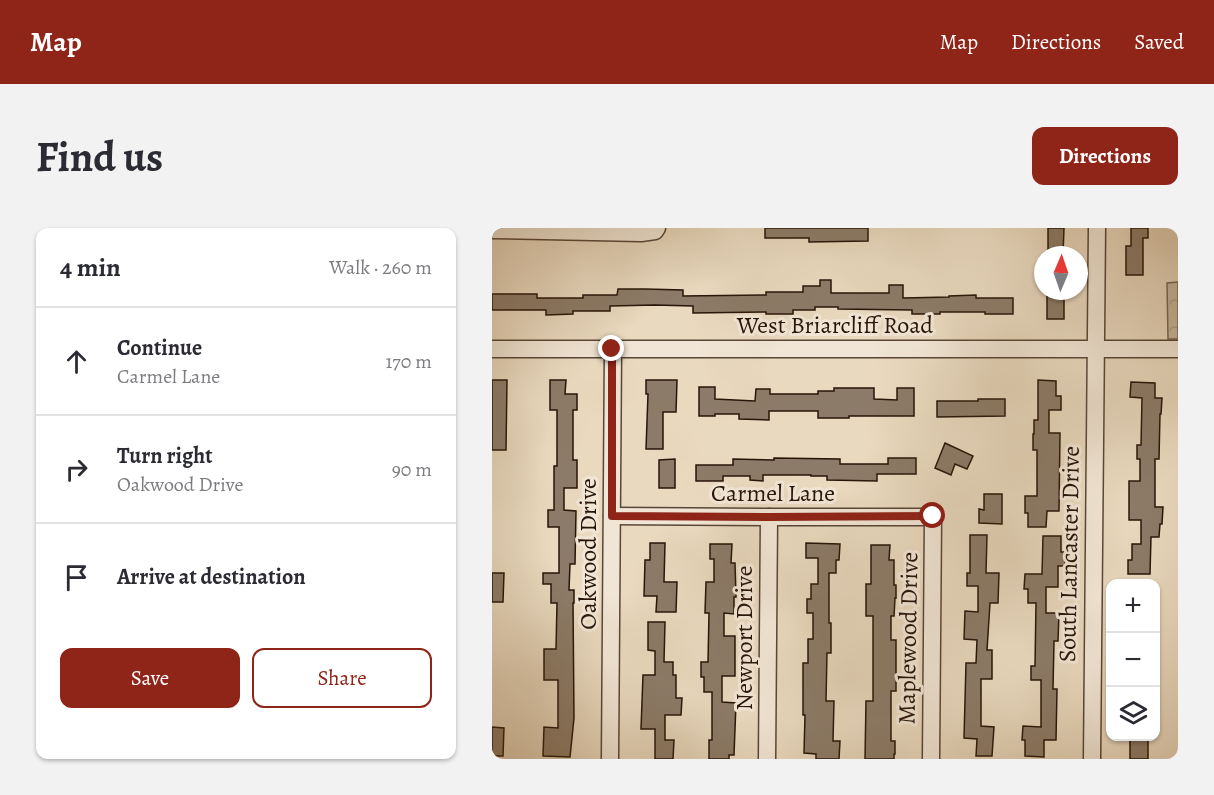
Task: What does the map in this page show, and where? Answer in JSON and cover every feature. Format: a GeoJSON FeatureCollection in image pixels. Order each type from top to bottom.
{"type":"FeatureCollection","features":[{"type":"Feature","properties":{"kind":"street"},"geometry":{"type":"LineString","coordinates":[[492,230],[641,233],[655,231],[657,228]]}},
{"type":"Feature","properties":{"kind":"street","name":"South Lancaster Drive"},"geometry":{"type":"LineString","coordinates":[[1092,759],[1097,228]]}},
{"type":"Feature","properties":{"kind":"street","name":"West Briarcliff Road"},"geometry":{"type":"LineString","coordinates":[[492,349],[1178,349]]}},
{"type":"Feature","properties":{"kind":"street","name":"Oakwood Drive"},"geometry":{"type":"LineString","coordinates":[[610,759],[612,349]]}},
{"type":"Feature","properties":{"kind":"street","name":"Carmel Lane"},"geometry":{"type":"LineString","coordinates":[[612,516],[933,516]]}},
{"type":"Feature","properties":{"kind":"street","name":"Maplewood Drive"},"geometry":{"type":"LineString","coordinates":[[931,759],[933,516]]}},
{"type":"Feature","properties":{"kind":"street","name":"Newport Drive"},"geometry":{"type":"LineString","coordinates":[[767,759],[769,517]]}},
{"type":"Feature","properties":{"kind":"green space"},"geometry":{"type":"Polygon","coordinates":[[[1178,282],[1178,339],[1168,339],[1167,283],[1178,282]]]}},
{"type":"Feature","properties":{"kind":"building"},"geometry":{"type":"Polygon","coordinates":[[[765,228],[868,228],[868,241],[809,242],[809,238],[765,238],[765,228]]]}},
{"type":"Feature","properties":{"kind":"building"},"geometry":{"type":"Polygon","coordinates":[[[1048,228],[1064,228],[1063,246],[1048,246],[1048,228]]]}},
{"type":"Feature","properties":{"kind":"building"},"geometry":{"type":"Polygon","coordinates":[[[1131,228],[1148,228],[1148,238],[1143,238],[1143,275],[1126,275],[1126,246],[1131,246],[1131,228]]]}},
{"type":"Feature","properties":{"kind":"building"},"geometry":{"type":"Polygon","coordinates":[[[820,280],[831,280],[831,293],[889,293],[889,285],[903,285],[903,298],[976,295],[976,298],[1013,298],[1013,314],[940,312],[940,314],[912,314],[912,310],[838,309],[838,307],[793,310],[793,314],[693,313],[693,306],[655,305],[610,306],[610,311],[573,311],[573,314],[546,315],[546,310],[492,310],[492,294],[537,294],[537,298],[583,298],[583,295],[617,295],[618,289],[645,289],[683,290],[683,296],[766,295],[766,292],[803,292],[803,286],[820,286],[820,280]]]}},
{"type":"Feature","properties":{"kind":"building"},"geometry":{"type":"Polygon","coordinates":[[[1047,300],[1064,300],[1064,319],[1047,319],[1047,300]]]}},
{"type":"Feature","properties":{"kind":"building"},"geometry":{"type":"Polygon","coordinates":[[[492,380],[507,380],[506,450],[492,450],[492,380]]]}},
{"type":"Feature","properties":{"kind":"building"},"geometry":{"type":"Polygon","coordinates":[[[550,380],[566,380],[565,394],[577,394],[577,410],[573,410],[573,460],[577,460],[577,488],[564,488],[564,510],[576,511],[575,564],[570,564],[569,590],[574,590],[574,718],[570,757],[543,756],[544,727],[558,728],[558,680],[544,680],[544,649],[556,649],[557,603],[551,603],[551,584],[543,584],[543,573],[559,573],[559,527],[548,527],[548,510],[554,510],[554,466],[557,466],[557,410],[550,410],[550,380]]]}},
{"type":"Feature","properties":{"kind":"building"},"geometry":{"type":"Polygon","coordinates":[[[646,380],[677,380],[676,412],[663,412],[663,449],[646,449],[648,394],[646,394],[646,380]]]}},
{"type":"Feature","properties":{"kind":"building"},"geometry":{"type":"Polygon","coordinates":[[[1038,380],[1056,381],[1056,396],[1061,396],[1061,410],[1049,410],[1049,433],[1060,433],[1059,511],[1047,511],[1046,527],[1028,527],[1025,496],[1037,496],[1037,450],[1033,450],[1033,434],[1034,420],[1038,420],[1038,380]]]}},
{"type":"Feature","properties":{"kind":"building"},"geometry":{"type":"Polygon","coordinates":[[[1131,382],[1155,383],[1155,398],[1162,398],[1159,459],[1155,459],[1155,507],[1163,507],[1162,524],[1160,524],[1159,537],[1151,537],[1150,574],[1128,574],[1128,560],[1132,560],[1132,544],[1141,544],[1141,520],[1129,520],[1129,481],[1140,481],[1140,459],[1137,459],[1137,445],[1141,445],[1142,398],[1130,397],[1131,382]]]}},
{"type":"Feature","properties":{"kind":"building"},"geometry":{"type":"Polygon","coordinates":[[[699,387],[715,387],[715,399],[755,401],[756,389],[770,389],[770,394],[818,394],[818,391],[834,391],[834,388],[874,388],[874,399],[897,400],[897,388],[914,388],[914,416],[818,418],[818,411],[769,411],[769,420],[739,419],[739,414],[699,416],[699,387]]]}},
{"type":"Feature","properties":{"kind":"building"},"geometry":{"type":"Polygon","coordinates":[[[978,399],[1005,399],[1005,416],[937,417],[937,401],[978,401],[978,399]]]}},
{"type":"Feature","properties":{"kind":"building"},"geometry":{"type":"Polygon","coordinates":[[[945,443],[973,456],[967,469],[955,464],[951,475],[935,468],[945,443]]]}},
{"type":"Feature","properties":{"kind":"building"},"geometry":{"type":"Polygon","coordinates":[[[774,458],[840,459],[840,464],[888,464],[888,458],[916,458],[916,474],[877,474],[877,481],[827,480],[827,476],[811,475],[763,475],[763,481],[750,480],[750,476],[723,476],[723,481],[696,481],[696,465],[733,465],[733,459],[774,460],[774,458]]]}},
{"type":"Feature","properties":{"kind":"building"},"geometry":{"type":"Polygon","coordinates":[[[675,459],[675,488],[659,488],[659,460],[675,459]]]}},
{"type":"Feature","properties":{"kind":"building"},"geometry":{"type":"Polygon","coordinates":[[[984,494],[1002,494],[1002,524],[979,523],[979,509],[984,510],[984,494]]]}},
{"type":"Feature","properties":{"kind":"building"},"geometry":{"type":"Polygon","coordinates":[[[970,535],[987,535],[986,573],[999,573],[998,603],[990,603],[987,650],[992,650],[992,679],[981,679],[981,726],[994,727],[992,756],[976,756],[977,739],[964,738],[966,663],[976,663],[977,640],[964,639],[965,611],[978,612],[978,586],[967,586],[967,573],[970,573],[970,535]]]}},
{"type":"Feature","properties":{"kind":"building"},"geometry":{"type":"Polygon","coordinates":[[[1043,536],[1061,536],[1061,552],[1065,552],[1065,566],[1058,566],[1058,587],[1046,587],[1046,613],[1059,613],[1058,641],[1054,641],[1053,689],[1057,689],[1056,740],[1044,740],[1044,757],[1025,756],[1025,740],[1022,740],[1023,726],[1041,727],[1041,680],[1031,680],[1031,666],[1035,666],[1036,603],[1028,603],[1028,589],[1024,589],[1025,574],[1042,574],[1043,536]]]}},
{"type":"Feature","properties":{"kind":"building"},"geometry":{"type":"Polygon","coordinates":[[[650,543],[665,543],[664,582],[677,582],[676,612],[656,612],[657,596],[644,596],[645,560],[650,560],[650,543]]]}},
{"type":"Feature","properties":{"kind":"building"},"geometry":{"type":"Polygon","coordinates":[[[806,543],[840,544],[836,573],[829,573],[831,653],[827,653],[826,701],[834,701],[833,741],[840,741],[839,759],[816,759],[816,754],[804,753],[803,663],[808,663],[808,639],[813,639],[813,613],[807,613],[807,599],[811,599],[811,584],[818,584],[818,558],[806,558],[806,543]]]}},
{"type":"Feature","properties":{"kind":"building"},"geometry":{"type":"Polygon","coordinates":[[[710,544],[732,544],[731,563],[735,563],[734,614],[724,613],[724,636],[735,636],[735,676],[722,676],[722,702],[736,703],[734,755],[729,755],[729,759],[709,759],[709,740],[712,740],[712,692],[704,692],[704,677],[701,677],[701,662],[708,662],[709,613],[705,613],[706,582],[714,582],[714,559],[710,559],[710,544]]]}},
{"type":"Feature","properties":{"kind":"building"},"geometry":{"type":"Polygon","coordinates":[[[871,545],[890,545],[889,560],[894,560],[896,598],[894,616],[891,616],[891,640],[896,640],[896,691],[891,691],[891,741],[895,741],[894,759],[865,759],[866,701],[873,701],[873,616],[866,616],[866,584],[871,584],[871,545]]]}},
{"type":"Feature","properties":{"kind":"building"},"geometry":{"type":"Polygon","coordinates":[[[492,573],[504,573],[503,602],[492,602],[492,573]]]}},
{"type":"Feature","properties":{"kind":"building"},"geometry":{"type":"Polygon","coordinates":[[[648,622],[665,622],[664,662],[673,662],[673,675],[676,675],[676,698],[682,698],[681,715],[665,715],[665,740],[674,740],[673,759],[655,759],[655,729],[641,729],[643,675],[655,675],[655,651],[648,650],[648,622]]]}},
{"type":"Feature","properties":{"kind":"building"},"geometry":{"type":"Polygon","coordinates":[[[492,727],[504,728],[503,756],[492,756],[492,727]]]}},
{"type":"Feature","properties":{"kind":"building"},"geometry":{"type":"Polygon","coordinates":[[[1130,741],[1148,741],[1148,759],[1130,759],[1130,741]]]}},
{"type":"Feature","properties":{"kind":"route"},"geometry":{"type":"LineString","coordinates":[[612,349],[612,516],[933,516]]}}]}
